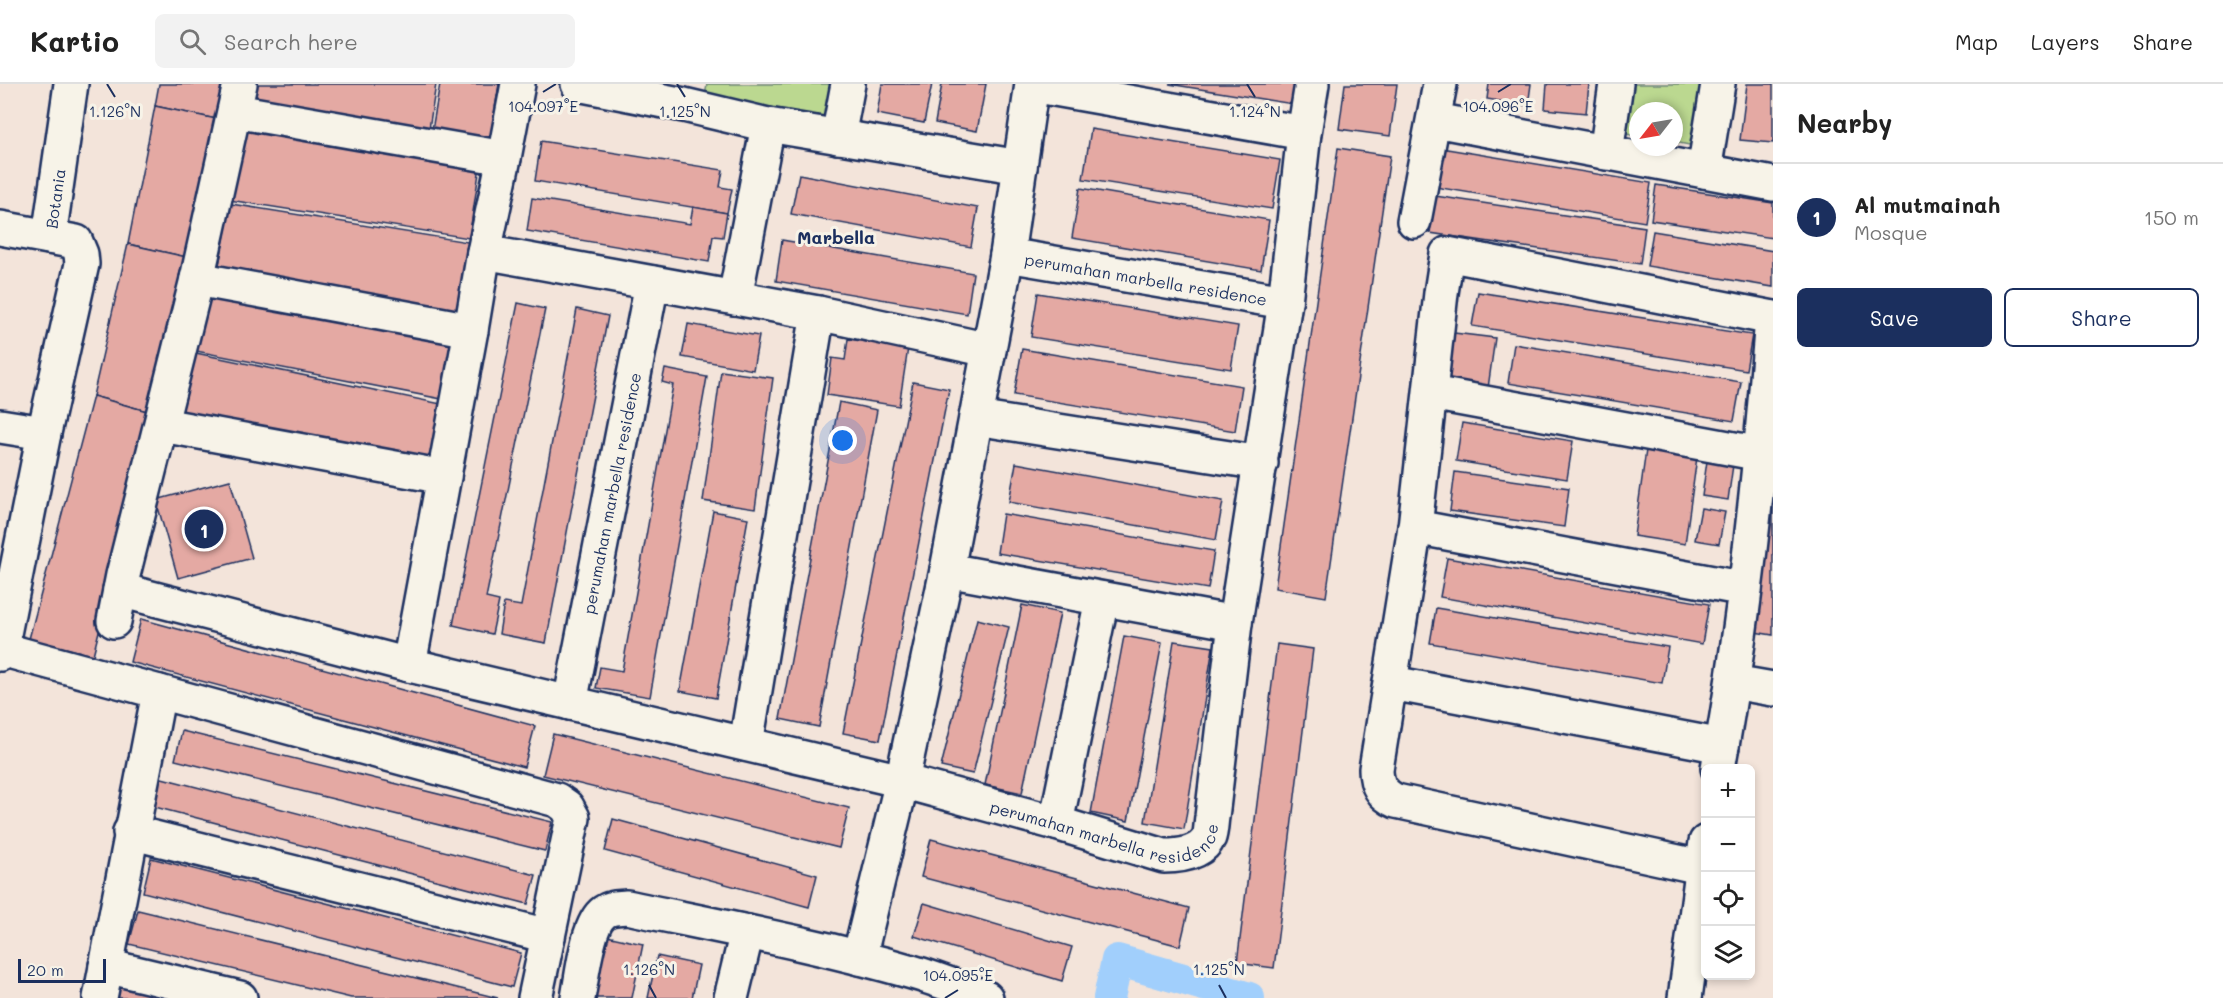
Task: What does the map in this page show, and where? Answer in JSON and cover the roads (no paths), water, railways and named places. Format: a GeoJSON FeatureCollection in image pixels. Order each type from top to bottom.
{"type":"FeatureCollection","features":[{"type":"Feature","properties":{"kind":"street","name":"Botania"},"geometry":{"type":"LineString","coordinates":[[44,433],[82,264],[76,242],[49,237],[71,84]]}},
{"type":"Feature","properties":{"kind":"street"},"geometry":{"type":"LineString","coordinates":[[410,665],[484,252],[518,84]]}},
{"type":"Feature","properties":{"kind":"street"},"geometry":{"type":"LineString","coordinates":[[578,84],[686,94],[768,125],[1020,167]]}},
{"type":"Feature","properties":{"kind":"street"},"geometry":{"type":"LineString","coordinates":[[838,137],[848,84]]}},
{"type":"Feature","properties":{"kind":"street","name":"perumahan marbella residence"},"geometry":{"type":"LineString","coordinates":[[859,958],[902,781],[946,570],[1007,255],[1032,84],[1304,133]]}},
{"type":"Feature","properties":{"kind":"street","name":"perumahan marbella residence"},"geometry":{"type":"LineString","coordinates":[[238,98],[197,279],[117,605],[410,665],[746,744],[902,781],[1056,823],[1164,856],[1181,856],[1197,849],[1209,837],[1235,623],[1285,302],[1304,133],[1312,84]]}},
{"type":"Feature","properties":{"kind":"street"},"geometry":{"type":"LineString","coordinates":[[1414,221],[1440,84]]}},
{"type":"Feature","properties":{"kind":"street"},"geometry":{"type":"LineString","coordinates":[[1606,153],[1616,84]]}},
{"type":"Feature","properties":{"kind":"street"},"geometry":{"type":"LineString","coordinates":[[1704,171],[1718,84]]}},
{"type":"Feature","properties":{"kind":"street"},"geometry":{"type":"LineString","coordinates":[[238,98],[504,158]]}},
{"type":"Feature","properties":{"kind":"street"},"geometry":{"type":"LineString","coordinates":[[1435,120],[1773,184]]}},
{"type":"Feature","properties":{"kind":"street"},"geometry":{"type":"LineString","coordinates":[[735,298],[768,125]]}},
{"type":"Feature","properties":{"kind":"street"},"geometry":{"type":"LineString","coordinates":[[0,228],[49,237]]}},
{"type":"Feature","properties":{"kind":"street"},"geometry":{"type":"LineString","coordinates":[[484,252],[818,313],[989,350]]}},
{"type":"Feature","properties":{"kind":"street"},"geometry":{"type":"LineString","coordinates":[[1392,683],[1720,757],[1733,682],[1761,454],[1772,318],[1447,254],[1415,527],[1392,683],[1376,769],[1376,781],[1388,798],[1419,806],[1701,855]]}},
{"type":"Feature","properties":{"kind":"street","name":"perumahan marbella residence"},"geometry":{"type":"LineString","coordinates":[[1007,255],[1285,302]]}},
{"type":"Feature","properties":{"kind":"street"},"geometry":{"type":"LineString","coordinates":[[197,279],[471,330]]}},
{"type":"Feature","properties":{"kind":"street","name":"perumahan marbella residence"},"geometry":{"type":"LineString","coordinates":[[570,703],[652,283]]}},
{"type":"Feature","properties":{"kind":"street"},"geometry":{"type":"LineString","coordinates":[[746,744],[818,313]]}},
{"type":"Feature","properties":{"kind":"street"},"geometry":{"type":"LineString","coordinates":[[1431,393],[1761,454]]}},
{"type":"Feature","properties":{"kind":"street"},"geometry":{"type":"LineString","coordinates":[[976,418],[1261,463]]}},
{"type":"Feature","properties":{"kind":"street"},"geometry":{"type":"LineString","coordinates":[[162,425],[444,477]]}},
{"type":"Feature","properties":{"kind":"street"},"geometry":{"type":"LineString","coordinates":[[0,426],[44,433],[7,582],[1,651],[557,800],[567,807],[573,818],[535,998]]}},
{"type":"Feature","properties":{"kind":"street"},"geometry":{"type":"LineString","coordinates":[[1415,527],[1745,589]]}},
{"type":"Feature","properties":{"kind":"street"},"geometry":{"type":"LineString","coordinates":[[946,570],[1235,623]]}},
{"type":"Feature","properties":{"kind":"street"},"geometry":{"type":"LineString","coordinates":[[1056,823],[1102,599]]}},
{"type":"Feature","properties":{"kind":"street"},"geometry":{"type":"LineString","coordinates":[[1733,682],[1773,689]]}},
{"type":"Feature","properties":{"kind":"street"},"geometry":{"type":"LineString","coordinates":[[100,998],[130,832],[159,692]]}},
{"type":"Feature","properties":{"kind":"street"},"geometry":{"type":"LineString","coordinates":[[130,832],[548,936]]}},
{"type":"Feature","properties":{"kind":"street"},"geometry":{"type":"LineString","coordinates":[[1685,998],[1701,871]]}},
{"type":"Feature","properties":{"kind":"street"},"geometry":{"type":"LineString","coordinates":[[578,998],[593,927],[602,914],[612,908],[627,907],[859,958],[911,985],[986,998]]}},
{"type":"Feature","properties":{"kind":"street"},"geometry":{"type":"LineString","coordinates":[[731,998],[747,932]]}},
{"type":"Feature","properties":{"kind":"street"},"geometry":{"type":"LineString","coordinates":[[106,966],[240,998]]}},
{"type":"Feature","properties":{"kind":"waterway"},"geometry":{"type":"LineString","coordinates":[[1109,998],[1117,960],[1249,998]]}},
{"type":"Feature","properties":{"kind":"place","name":"Al mutmainah"},"geometry":{"type":"Point","coordinates":[204,529]}},
{"type":"Feature","properties":{"kind":"district","name":"Marbella"},"geometry":{"type":"Point","coordinates":[836,237]}}]}
